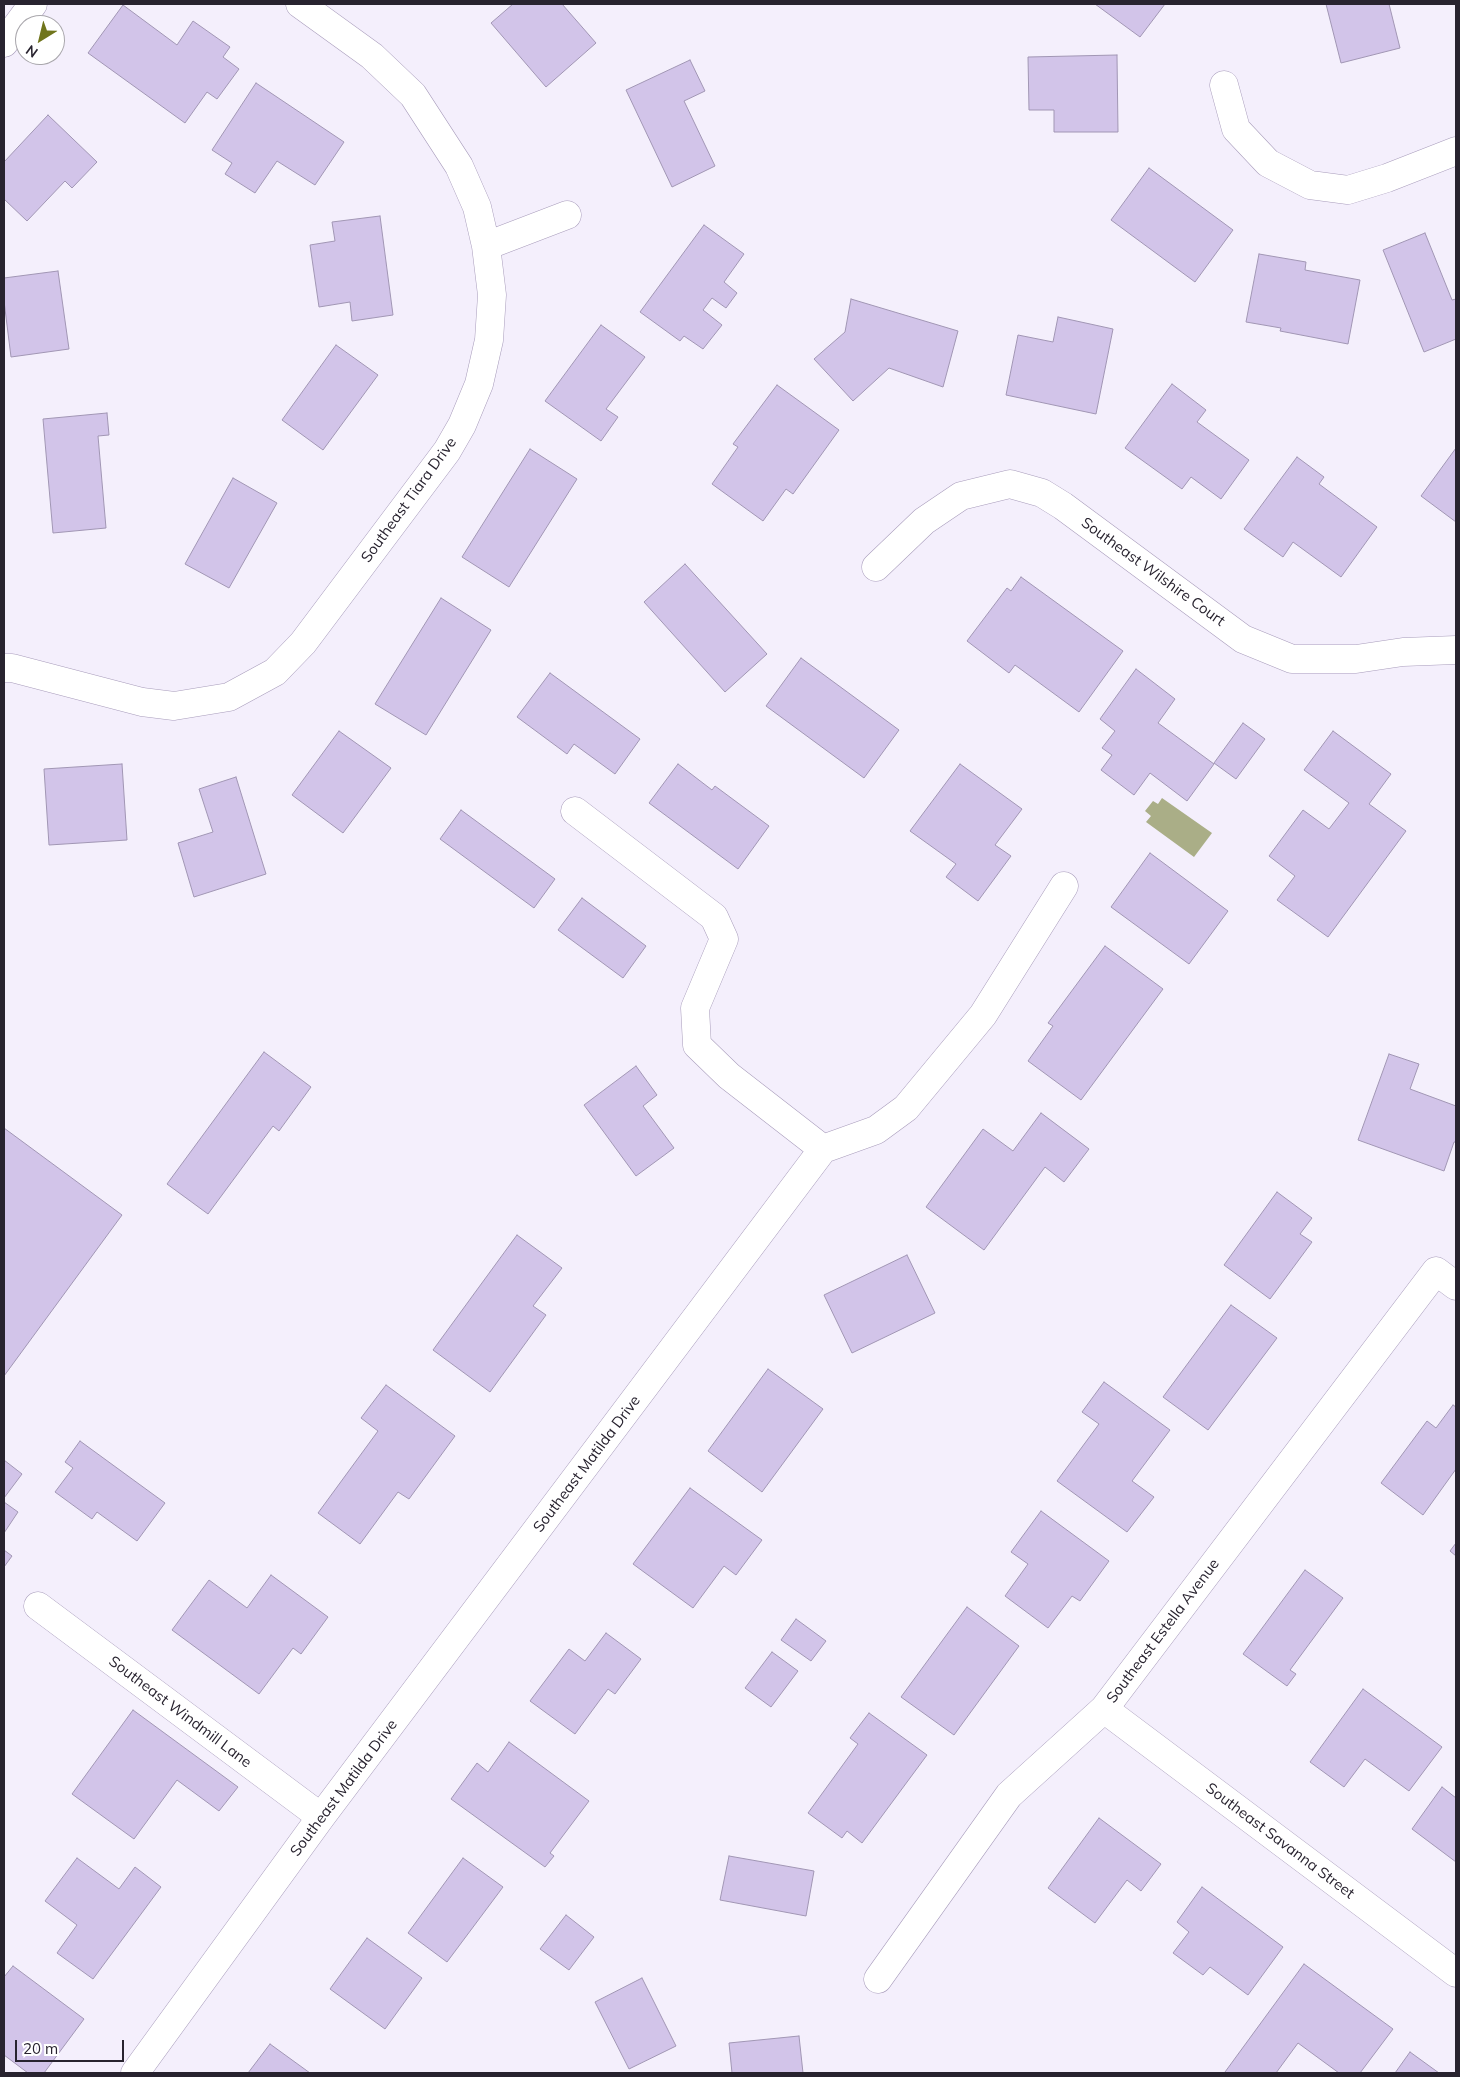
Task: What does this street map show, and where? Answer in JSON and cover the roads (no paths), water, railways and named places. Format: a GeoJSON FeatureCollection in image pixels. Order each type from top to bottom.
{"type":"FeatureCollection","features":[{"type":"Feature","properties":{"kind":"street"},"geometry":{"type":"LineString","coordinates":[[4,43],[33,4]]}},
{"type":"Feature","properties":{"kind":"street","name":"Southeast Tiara Drive"},"geometry":{"type":"LineString","coordinates":[[4,668],[12,668],[142,702],[174,706],[229,697],[275,672],[303,644],[447,451],[462,425],[479,384],[488,340],[492,295],[486,246],[476,207],[459,166],[413,95],[372,56],[300,4]]}},
{"type":"Feature","properties":{"kind":"street"},"geometry":{"type":"LineString","coordinates":[[1224,85],[1236,129],[1268,163],[1310,185],[1348,190],[1387,178],[1456,151]]}},
{"type":"Feature","properties":{"kind":"street"},"geometry":{"type":"LineString","coordinates":[[486,246],[567,215]]}},
{"type":"Feature","properties":{"kind":"street","name":"Southeast Wilshire Court"},"geometry":{"type":"LineString","coordinates":[[876,567],[924,521],[961,496],[1010,484],[1042,493],[1063,506],[1244,639],[1292,659],[1356,659],[1403,652],[1456,650]]}},
{"type":"Feature","properties":{"kind":"street"},"geometry":{"type":"LineString","coordinates":[[575,811],[714,916],[724,939],[695,1008],[697,1045],[729,1076],[823,1149],[876,1130],[906,1108],[983,1014],[1064,886]]}},
{"type":"Feature","properties":{"kind":"street","name":"Southeast Matilda Drive"},"geometry":{"type":"LineString","coordinates":[[134,2073],[321,1817],[823,1149]]}},
{"type":"Feature","properties":{"kind":"street","name":"Southeast Estella Avenue"},"geometry":{"type":"LineString","coordinates":[[878,1979],[1009,1795],[1104,1709],[1446,1279]]}},
{"type":"Feature","properties":{"kind":"street","name":"Southeast Windmill Lane"},"geometry":{"type":"LineString","coordinates":[[38,1606],[321,1817]]}},
{"type":"Feature","properties":{"kind":"street","name":"Southeast Savanna Street"},"geometry":{"type":"LineString","coordinates":[[1104,1709],[1456,1974]]}}]}
